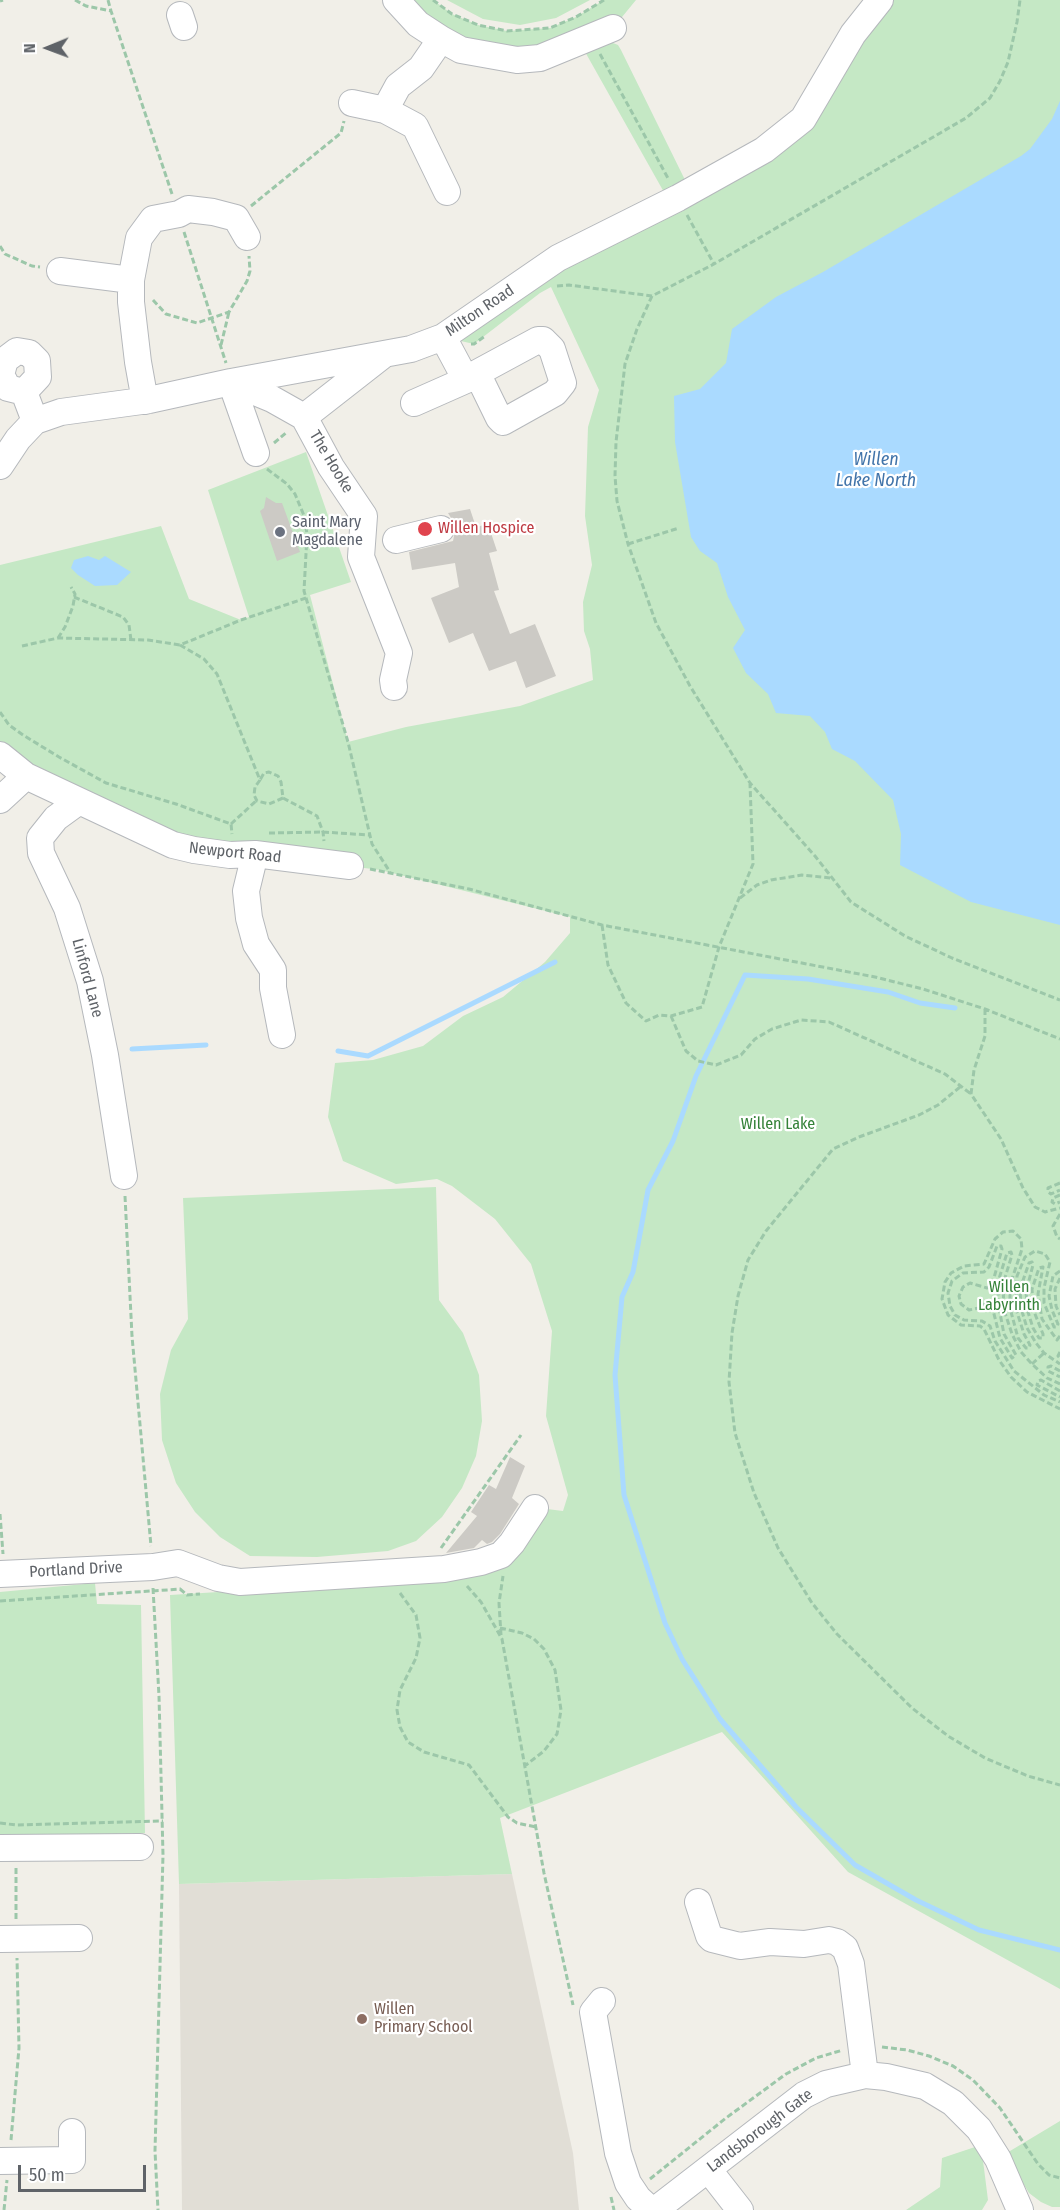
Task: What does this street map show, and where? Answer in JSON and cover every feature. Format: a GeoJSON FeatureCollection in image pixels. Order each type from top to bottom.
{"type":"FeatureCollection","features":[{"type":"Feature","properties":{"kind":"street"},"geometry":{"type":"LineString","coordinates":[[396,0],[418,24],[461,50],[517,60],[540,58],[602,34]]}},
{"type":"Feature","properties":{"kind":"street","name":"Milton Road"},"geometry":{"type":"LineString","coordinates":[[35,421],[61,412],[146,401],[231,382],[411,349],[443,337],[558,258],[678,198],[764,150],[803,119],[853,34],[880,0]]}},
{"type":"Feature","properties":{"kind":"street"},"geometry":{"type":"LineString","coordinates":[[386,110],[398,86],[421,68],[441,39]]}},
{"type":"Feature","properties":{"kind":"street"},"geometry":{"type":"LineString","coordinates":[[352,103],[386,110],[415,126],[447,192]]}},
{"type":"Feature","properties":{"kind":"street"},"geometry":{"type":"LineString","coordinates":[[146,401],[135,341],[131,280],[140,238],[153,219],[179,214],[188,209],[196,209],[241,228]]}},
{"type":"Feature","properties":{"kind":"street"},"geometry":{"type":"LineString","coordinates":[[60,271],[131,280]]}},
{"type":"Feature","properties":{"kind":"street"},"geometry":{"type":"LineString","coordinates":[[414,403],[471,376],[443,337]]}},
{"type":"Feature","properties":{"kind":"street"},"geometry":{"type":"LineString","coordinates":[[304,417],[386,353]]}},
{"type":"Feature","properties":{"kind":"street"},"geometry":{"type":"LineString","coordinates":[[231,382],[257,454]]}},
{"type":"Feature","properties":{"kind":"street","name":"The Hooke"},"geometry":{"type":"LineString","coordinates":[[231,382],[272,399],[304,417],[331,467],[364,516],[361,557],[399,653],[393,681],[394,687]]}},
{"type":"Feature","properties":{"kind":"street"},"geometry":{"type":"LineString","coordinates":[[0,466],[18,439],[35,421],[24,392]]}},
{"type":"Feature","properties":{"kind":"street"},"geometry":{"type":"LineString","coordinates":[[396,540],[441,530]]}},
{"type":"Feature","properties":{"kind":"street"},"geometry":{"type":"LineString","coordinates":[[0,755],[26,776],[0,800]]}},
{"type":"Feature","properties":{"kind":"street","name":"Newport Road"},"geometry":{"type":"LineString","coordinates":[[26,776],[173,844],[194,850],[230,855],[261,844],[350,866]]}},
{"type":"Feature","properties":{"kind":"street","name":"Linford Lane"},"geometry":{"type":"LineString","coordinates":[[78,802],[56,818],[40,838],[41,853],[67,908],[90,981],[105,1055],[124,1176]]}},
{"type":"Feature","properties":{"kind":"street"},"geometry":{"type":"LineString","coordinates":[[261,844],[246,891],[249,918],[256,944],[273,970],[273,988],[282,1035]]}},
{"type":"Feature","properties":{"kind":"street"},"geometry":{"type":"LineString","coordinates":[[506,1550],[535,1508]]}},
{"type":"Feature","properties":{"kind":"street","name":"Portland Drive"},"geometry":{"type":"LineString","coordinates":[[1,1558],[153,1579],[178,1563],[218,1578],[240,1582],[383,1573],[441,1561],[481,1562],[506,1550]]}},
{"type":"Feature","properties":{"kind":"street"},"geometry":{"type":"LineString","coordinates":[[8,1848],[140,1847]]}},
{"type":"Feature","properties":{"kind":"street"},"geometry":{"type":"LineString","coordinates":[[698,1902],[712,1939],[740,1946],[770,1942],[804,1944],[829,1940],[842,1944],[850,1958],[865,2075]]}},
{"type":"Feature","properties":{"kind":"street"},"geometry":{"type":"LineString","coordinates":[[8,1938],[79,1938]]}},
{"type":"Feature","properties":{"kind":"street"},"geometry":{"type":"LineString","coordinates":[[602,2001],[593,2012],[598,2049],[618,2153],[624,2174],[638,2202]]}},
{"type":"Feature","properties":{"kind":"street","name":"Landsborough Gate"},"geometry":{"type":"LineString","coordinates":[[638,2202],[708,2169],[804,2095],[826,2084],[865,2075],[886,2077],[925,2086],[953,2103],[980,2129],[998,2159],[1020,2210]]}},
{"type":"Feature","properties":{"kind":"street"},"geometry":{"type":"LineString","coordinates":[[5,2162],[72,2160],[72,2132]]}},
{"type":"Feature","properties":{"kind":"street"},"geometry":{"type":"LineString","coordinates":[[708,2169],[740,2210]]}},
{"type":"Feature","properties":{"kind":"street"},"geometry":{"type":"LineString","coordinates":[[995,2210],[1007,2182]]}},
{"type":"Feature","properties":{"kind":"path"},"geometry":{"type":"LineString","coordinates":[[75,0],[86,6],[111,11]]}},
{"type":"Feature","properties":{"kind":"path"},"geometry":{"type":"LineString","coordinates":[[108,0],[179,214],[231,382]]}},
{"type":"Feature","properties":{"kind":"path"},"geometry":{"type":"LineString","coordinates":[[433,0],[452,14],[478,25],[507,31],[550,28],[576,17],[604,0]]}},
{"type":"Feature","properties":{"kind":"path"},"geometry":{"type":"LineString","coordinates":[[552,286],[569,285],[652,296],[714,264],[966,118],[990,99],[1000,81],[1008,62],[1020,0]]}},
{"type":"Feature","properties":{"kind":"path"},"geometry":{"type":"LineString","coordinates":[[602,34],[678,198]]}},
{"type":"Feature","properties":{"kind":"path"},"geometry":{"type":"LineString","coordinates":[[221,345],[229,312],[242,292],[250,271],[241,228],[341,133],[346,111],[352,103]]}},
{"type":"Feature","properties":{"kind":"path"},"geometry":{"type":"LineString","coordinates":[[699,239],[714,264]]}},
{"type":"Feature","properties":{"kind":"path"},"geometry":{"type":"LineString","coordinates":[[0,246],[5,254],[32,266],[60,271]]}},
{"type":"Feature","properties":{"kind":"path"},"geometry":{"type":"LineString","coordinates":[[131,280],[166,314],[197,323],[229,312]]}},
{"type":"Feature","properties":{"kind":"path"},"geometry":{"type":"LineString","coordinates":[[652,296],[625,364],[619,410],[615,476],[617,501],[628,544],[656,623],[690,686],[750,783],[815,856],[851,902],[905,936],[952,958],[1060,1000]]}},
{"type":"Feature","properties":{"kind":"path"},"geometry":{"type":"LineString","coordinates":[[443,337],[474,344],[491,332]]}},
{"type":"Feature","properties":{"kind":"path"},"geometry":{"type":"LineString","coordinates":[[304,417],[257,454],[267,469],[287,484],[295,494],[305,518],[307,536],[304,591],[348,742],[369,835],[372,844],[390,872]]}},
{"type":"Feature","properties":{"kind":"path"},"geometry":{"type":"LineString","coordinates":[[628,544],[679,528]]}},
{"type":"Feature","properties":{"kind":"path"},"geometry":{"type":"LineString","coordinates":[[58,638],[70,615],[74,597],[71,586]]}},
{"type":"Feature","properties":{"kind":"path"},"geometry":{"type":"LineString","coordinates":[[74,597],[123,617],[129,625],[131,640]]}},
{"type":"Feature","properties":{"kind":"path"},"geometry":{"type":"LineString","coordinates":[[180,645],[241,620],[306,598]]}},
{"type":"Feature","properties":{"kind":"path"},"geometry":{"type":"LineString","coordinates":[[22,646],[58,638],[171,642],[180,645],[204,659],[217,674],[260,780]]}},
{"type":"Feature","properties":{"kind":"path"},"geometry":{"type":"LineString","coordinates":[[0,712],[9,725],[23,735],[59,758],[106,783],[176,804],[231,824]]}},
{"type":"Feature","properties":{"kind":"path"},"geometry":{"type":"LineString","coordinates":[[269,772],[278,776],[283,798],[269,804],[257,801],[254,795],[255,787],[264,773],[269,772]]}},
{"type":"Feature","properties":{"kind":"path"},"geometry":{"type":"LineString","coordinates":[[602,925],[608,965],[626,1004],[646,1021],[659,1015],[670,1016],[702,1007],[719,947],[753,864],[750,783]]}},
{"type":"Feature","properties":{"kind":"path"},"geometry":{"type":"LineString","coordinates":[[283,798],[316,816],[323,832],[324,843]]}},
{"type":"Feature","properties":{"kind":"path"},"geometry":{"type":"LineString","coordinates":[[231,824],[257,801]]}},
{"type":"Feature","properties":{"kind":"path"},"geometry":{"type":"LineString","coordinates":[[231,824],[232,834]]}},
{"type":"Feature","properties":{"kind":"path"},"geometry":{"type":"LineString","coordinates":[[261,844],[323,832],[369,835]]}},
{"type":"Feature","properties":{"kind":"path"},"geometry":{"type":"LineString","coordinates":[[350,866],[469,889],[602,925],[904,984],[985,1010],[1060,1039]]}},
{"type":"Feature","properties":{"kind":"path"},"geometry":{"type":"LineString","coordinates":[[738,900],[757,885],[771,880],[802,876],[831,878]]}},
{"type":"Feature","properties":{"kind":"path"},"geometry":{"type":"LineString","coordinates":[[970,1094],[974,1070],[985,1036],[985,1010]]}},
{"type":"Feature","properties":{"kind":"path"},"geometry":{"type":"LineString","coordinates":[[670,1016],[686,1051],[698,1061],[716,1065],[741,1055],[755,1040],[772,1029],[801,1020],[829,1022],[945,1074],[970,1094],[1001,1139],[1023,1188],[1035,1208],[1045,1212],[1060,1208]]}},
{"type":"Feature","properties":{"kind":"path"},"geometry":{"type":"LineString","coordinates":[[960,1086],[938,1105],[919,1115],[833,1149],[766,1231],[748,1260],[738,1296],[732,1333],[729,1383],[735,1433],[754,1493],[778,1548],[812,1602],[837,1634],[912,1708],[948,1736],[985,1758],[1028,1776],[1060,1785]]}},
{"type":"Feature","properties":{"kind":"path"},"geometry":{"type":"LineString","coordinates":[[124,1176],[132,1336],[153,1579],[159,1696],[163,1821],[155,2151],[158,2210]]}},
{"type":"Feature","properties":{"kind":"path"},"geometry":{"type":"LineString","coordinates":[[1060,1183],[1048,1188],[1048,1192],[1051,1194],[1060,1190]]}},
{"type":"Feature","properties":{"kind":"path"},"geometry":{"type":"LineString","coordinates":[[1060,1195],[1053,1198],[1053,1202],[1055,1204],[1060,1202]]}},
{"type":"Feature","properties":{"kind":"path"},"geometry":{"type":"LineString","coordinates":[[1060,1214],[1053,1226],[1060,1239]]}},
{"type":"Feature","properties":{"kind":"path"},"geometry":{"type":"LineString","coordinates":[[1060,1271],[1053,1276],[1049,1296],[1057,1327],[1054,1327],[1047,1316],[1044,1303],[1044,1288],[1050,1262],[1046,1254],[1035,1251],[1025,1257],[1017,1276],[1016,1309],[1029,1348],[1026,1348],[1018,1338],[1010,1308],[1010,1285],[1022,1249],[1021,1239],[1013,1231],[1003,1232],[995,1239],[984,1264],[964,1266],[951,1273],[945,1282],[942,1299],[948,1315],[961,1325],[980,1326],[984,1329],[999,1360],[1027,1392],[1060,1409]]}},
{"type":"Feature","properties":{"kind":"path"},"geometry":{"type":"LineString","coordinates":[[1060,1384],[1047,1378],[1032,1364],[1021,1352],[1012,1334],[1004,1310],[1004,1284],[1011,1252],[1007,1252],[998,1282],[998,1303],[1004,1334],[1016,1356],[1012,1358],[1000,1338],[992,1306],[986,1303],[979,1308],[969,1310],[961,1304],[959,1296],[963,1287],[970,1283],[987,1288],[992,1285],[1002,1249],[997,1246],[989,1267],[984,1272],[963,1273],[952,1281],[948,1293],[950,1306],[955,1315],[964,1320],[982,1321],[990,1326],[995,1341],[1014,1371],[1044,1395],[1060,1402]]}},
{"type":"Feature","properties":{"kind":"path"},"geometry":{"type":"LineString","coordinates":[[1058,1341],[1042,1319],[1038,1294],[1043,1267],[1039,1268],[1032,1289],[1033,1309],[1043,1338],[1039,1338],[1030,1320],[1026,1292],[1033,1265],[1032,1262],[1029,1263],[1020,1289],[1021,1308],[1027,1328],[1044,1353],[1060,1364]]}},
{"type":"Feature","properties":{"kind":"path"},"geometry":{"type":"LineString","coordinates":[[1060,1278],[1055,1289],[1056,1306],[1060,1315]]}},
{"type":"Feature","properties":{"kind":"path"},"geometry":{"type":"LineString","coordinates":[[1058,1341],[1060,1336]]}},
{"type":"Feature","properties":{"kind":"path"},"geometry":{"type":"LineString","coordinates":[[1060,1352],[1058,1356],[1060,1358]]}},
{"type":"Feature","properties":{"kind":"path"},"geometry":{"type":"LineString","coordinates":[[1032,1364],[1044,1353]]}},
{"type":"Feature","properties":{"kind":"path"},"geometry":{"type":"LineString","coordinates":[[1060,1371],[1051,1366],[1048,1367],[1048,1371],[1060,1377]]}},
{"type":"Feature","properties":{"kind":"path"},"geometry":{"type":"LineString","coordinates":[[1060,1391],[1041,1380],[1038,1381],[1037,1385],[1060,1397]]}},
{"type":"Feature","properties":{"kind":"path"},"geometry":{"type":"LineString","coordinates":[[502,1639],[481,1602],[441,1561],[520,1435]]}},
{"type":"Feature","properties":{"kind":"path"},"geometry":{"type":"LineString","coordinates":[[506,1550],[507,1558],[499,1603],[500,1628],[536,1827],[573,2008]]}},
{"type":"Feature","properties":{"kind":"path"},"geometry":{"type":"LineString","coordinates":[[383,1573],[411,1605],[419,1627],[418,1650],[400,1690],[397,1710],[400,1727],[408,1742],[424,1752],[469,1765],[508,1817],[517,1823],[536,1827]]}},
{"type":"Feature","properties":{"kind":"path"},"geometry":{"type":"LineString","coordinates":[[0,1601],[153,1579]]}},
{"type":"Feature","properties":{"kind":"path"},"geometry":{"type":"LineString","coordinates":[[180,1589],[187,1595],[207,1594]]}},
{"type":"Feature","properties":{"kind":"path"},"geometry":{"type":"LineString","coordinates":[[500,1628],[522,1632],[534,1639],[544,1649],[555,1670],[561,1710],[557,1734],[544,1751],[526,1765]]}},
{"type":"Feature","properties":{"kind":"path"},"geometry":{"type":"LineString","coordinates":[[0,1823],[16,1825],[163,1821]]}},
{"type":"Feature","properties":{"kind":"path"},"geometry":{"type":"LineString","coordinates":[[4,2210],[5,2162],[20,2048],[8,1938],[8,1848]]}},
{"type":"Feature","properties":{"kind":"path"},"geometry":{"type":"LineString","coordinates":[[614,2210],[638,2202],[726,2118],[786,2074],[816,2058],[863,2047],[907,2050],[953,2066],[988,2094],[1038,2164],[1049,2175],[1060,2178]]}},
{"type":"Feature","properties":{"kind":"path"},"geometry":{"type":"LineString","coordinates":[[614,2210],[638,2202]]}},
{"type":"Feature","properties":{"kind":"shaded area","name":"Willen Primary School"},"geometry":{"type":"Polygon","coordinates":[[[512,1874],[573,2153],[579,2210],[182,2210],[179,1884],[512,1874]]]}},
{"type":"Feature","properties":{"kind":"green space"},"geometry":{"type":"Polygon","coordinates":[[[396,0],[433,0],[452,14],[478,25],[507,31],[550,28],[576,17],[604,0],[636,0],[613,28],[590,39],[486,55],[396,0]]]}},
{"type":"Feature","properties":{"kind":"green space"},"geometry":{"type":"Polygon","coordinates":[[[447,0],[590,0],[556,18],[520,25],[483,19],[447,0]]]}},
{"type":"Feature","properties":{"kind":"green space","name":"Willen Lake"},"geometry":{"type":"Polygon","coordinates":[[[875,0],[1060,0],[1060,1989],[848,1872],[722,1732],[500,1818],[512,1874],[179,1884],[170,1595],[413,1580],[470,1570],[547,1509],[563,1511],[568,1495],[546,1416],[552,1331],[531,1264],[495,1219],[452,1186],[437,1179],[396,1184],[343,1161],[328,1117],[335,1063],[373,1060],[423,1046],[463,1016],[503,997],[545,962],[570,933],[570,917],[380,870],[255,854],[194,850],[0,755],[0,565],[161,526],[189,599],[241,620],[249,617],[208,490],[306,452],[351,582],[310,595],[348,742],[406,727],[520,706],[593,680],[590,649],[584,631],[583,602],[592,565],[585,516],[588,427],[599,390],[551,287],[474,344],[443,337],[803,119],[875,0]]]}},
{"type":"Feature","properties":{"kind":"green space"},"geometry":{"type":"Polygon","coordinates":[[[608,41],[618,45],[621,50],[686,182],[665,194],[584,50],[608,41]]]}},
{"type":"Feature","properties":{"kind":"green space"},"geometry":{"type":"Polygon","coordinates":[[[436,1187],[439,1300],[463,1333],[479,1375],[482,1421],[476,1456],[462,1488],[442,1517],[416,1541],[388,1551],[317,1557],[250,1556],[220,1537],[195,1512],[176,1483],[162,1440],[160,1394],[171,1350],[188,1319],[183,1198],[436,1187]]]}},
{"type":"Feature","properties":{"kind":"green space"},"geometry":{"type":"Polygon","coordinates":[[[95,1583],[97,1604],[141,1605],[145,1833],[0,1838],[0,1592],[95,1583]]]}},
{"type":"Feature","properties":{"kind":"green space"},"geometry":{"type":"Polygon","coordinates":[[[1060,2121],[1060,2207],[1052,2207],[1029,2193],[1005,2154],[1060,2121]]]}},
{"type":"Feature","properties":{"kind":"green space"},"geometry":{"type":"Polygon","coordinates":[[[981,2145],[988,2200],[982,2210],[906,2210],[940,2187],[942,2158],[981,2145]]]}},
{"type":"Feature","properties":{"kind":"water","name":"Willen Lake North"},"geometry":{"type":"Polygon","coordinates":[[[1060,101],[1060,925],[971,902],[900,865],[901,834],[893,800],[855,761],[832,749],[825,732],[810,716],[776,713],[768,694],[746,673],[733,648],[745,630],[728,597],[717,563],[700,551],[691,537],[675,442],[674,396],[700,389],[726,363],[732,329],[776,297],[1021,156],[1030,149],[1052,119],[1060,101]]]}},
{"type":"Feature","properties":{"kind":"water"},"geometry":{"type":"Polygon","coordinates":[[[88,556],[99,560],[105,556],[131,572],[117,585],[95,586],[71,568],[74,560],[88,556]]]}},
{"type":"Feature","properties":{"kind":"building","name":"Saint Mary Magdalene"},"geometry":{"type":"Polygon","coordinates":[[[266,497],[276,503],[282,503],[300,552],[277,561],[260,511],[264,508],[266,497]]]}},
{"type":"Feature","properties":{"kind":"building","name":"Willen Hospice"},"geometry":{"type":"Polygon","coordinates":[[[470,509],[476,527],[488,524],[497,551],[489,553],[499,590],[494,591],[510,634],[535,624],[556,676],[526,688],[516,661],[489,671],[473,633],[449,643],[431,598],[459,587],[455,563],[412,570],[409,552],[453,541],[456,526],[448,513],[470,509]]]}},
{"type":"Feature","properties":{"kind":"building"},"geometry":{"type":"Polygon","coordinates":[[[510,1457],[525,1466],[512,1498],[519,1504],[500,1534],[487,1544],[482,1540],[474,1548],[446,1553],[477,1516],[471,1512],[489,1485],[496,1489],[510,1457]]]}},
{"type":"Feature","properties":{"kind":"waterway"},"geometry":{"type":"LineString","coordinates":[[338,1051],[368,1056],[555,962]]}},
{"type":"Feature","properties":{"kind":"waterway"},"geometry":{"type":"LineString","coordinates":[[955,1008],[920,1003],[888,992],[808,979],[745,975],[696,1076],[673,1141],[648,1190],[633,1272],[622,1297],[615,1375],[624,1495],[665,1623],[682,1659],[720,1719],[796,1807],[855,1865],[916,1900],[979,1930],[1060,1950]]}},
{"type":"Feature","properties":{"kind":"waterway"},"geometry":{"type":"LineString","coordinates":[[132,1049],[206,1045]]}},
{"type":"Feature","properties":{"kind":"place","name":"Willen Hospice"},"geometry":{"type":"Point","coordinates":[425,529]}},
{"type":"Feature","properties":{"kind":"place","name":"Saint Mary Magdalene"},"geometry":{"type":"Point","coordinates":[280,532]}},
{"type":"Feature","properties":{"kind":"place","name":"Willen Primary School"},"geometry":{"type":"Point","coordinates":[362,2019]}},
{"type":"Feature","properties":{"kind":"park label","name":"Willen Labyrinth"},"geometry":{"type":"Point","coordinates":[1009,1297]}}]}
